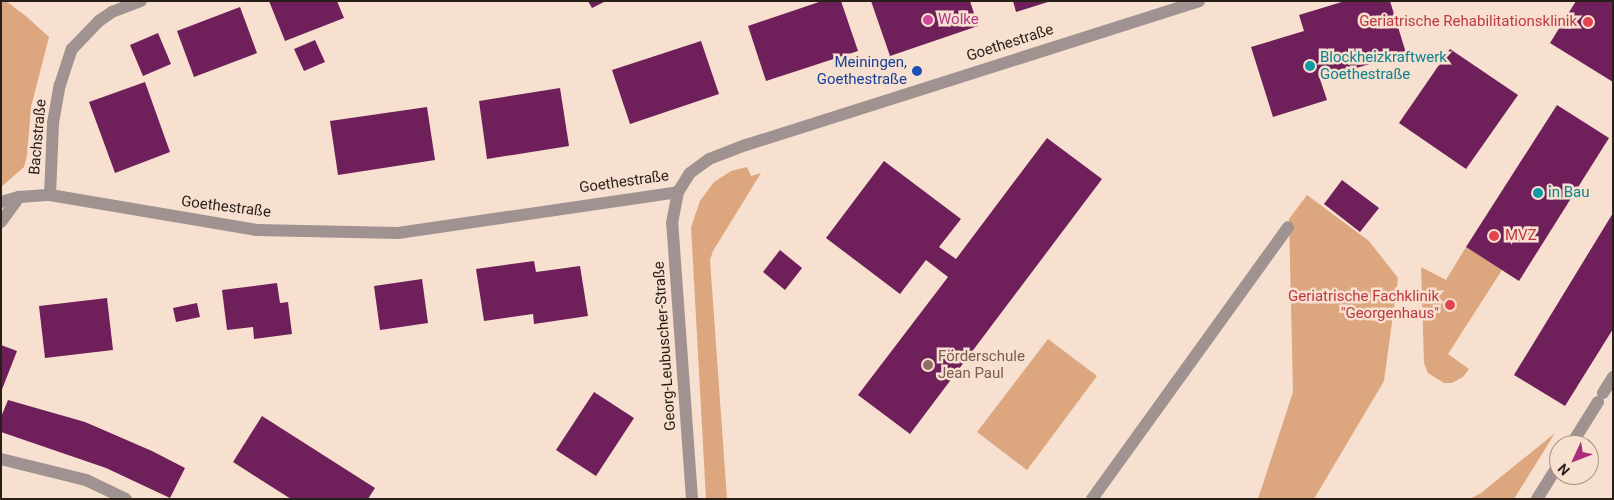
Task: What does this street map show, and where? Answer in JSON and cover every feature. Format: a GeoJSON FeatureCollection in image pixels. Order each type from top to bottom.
{"type":"FeatureCollection","features":[{"type":"Feature","properties":{"kind":"street","name":"Bachstraße"},"geometry":{"type":"LineString","coordinates":[[50,195],[53,123],[60,85],[72,49],[99,21],[112,12],[141,1]]}},
{"type":"Feature","properties":{"kind":"street","name":"Goethestraße"},"geometry":{"type":"LineString","coordinates":[[1,202],[19,197],[50,195],[257,230],[398,233],[678,192],[690,173],[709,159],[746,145],[1199,1]]}},
{"type":"Feature","properties":{"kind":"street","name":"Georg-Leubuscher-Straße"},"geometry":{"type":"LineString","coordinates":[[678,192],[672,223],[692,499]]}},
{"type":"Feature","properties":{"kind":"street"},"geometry":{"type":"LineString","coordinates":[[1,222],[19,197]]}},
{"type":"Feature","properties":{"kind":"street"},"geometry":{"type":"LineString","coordinates":[[1092,499],[1288,227]]}},
{"type":"Feature","properties":{"kind":"street"},"geometry":{"type":"LineString","coordinates":[[1577,435],[1613,377]]}},
{"type":"Feature","properties":{"kind":"street"},"geometry":{"type":"LineString","coordinates":[[1,459],[86,480],[126,499]]}},
{"type":"Feature","properties":{"kind":"street"},"geometry":{"type":"LineString","coordinates":[[1537,499],[1549,480]]}},
{"type":"Feature","properties":{"kind":"shaded area"},"geometry":{"type":"Polygon","coordinates":[[[1,1],[6,1],[49,37],[31,107],[27,156],[24,167],[1,187],[1,1]]]}},
{"type":"Feature","properties":{"kind":"shaded area"},"geometry":{"type":"Polygon","coordinates":[[[747,167],[751,176],[761,173],[713,251],[710,260],[727,499],[706,499],[691,227],[700,201],[714,182],[731,171],[747,167]]]}},
{"type":"Feature","properties":{"kind":"shaded area"},"geometry":{"type":"Polygon","coordinates":[[[1307,195],[1369,241],[1398,278],[1384,381],[1314,499],[1258,499],[1293,392],[1289,219],[1307,195]]]}},
{"type":"Feature","properties":{"kind":"shaded area"},"geometry":{"type":"Polygon","coordinates":[[[1466,247],[1502,270],[1448,354],[1469,369],[1463,377],[1452,383],[1444,383],[1428,373],[1424,363],[1421,267],[1446,280],[1466,247]]]}},
{"type":"Feature","properties":{"kind":"shaded area"},"geometry":{"type":"Polygon","coordinates":[[[1048,339],[1097,376],[1027,470],[977,432],[1048,339]]]}},
{"type":"Feature","properties":{"kind":"shaded area"},"geometry":{"type":"Polygon","coordinates":[[[1549,438],[1549,443],[1514,499],[1470,499],[1481,493],[1549,438]]]}},
{"type":"Feature","properties":{"kind":"building"},"geometry":{"type":"Polygon","coordinates":[[[269,1],[337,1],[344,18],[285,41],[269,1]]]}},
{"type":"Feature","properties":{"kind":"building"},"geometry":{"type":"Polygon","coordinates":[[[588,1],[606,1],[592,8],[588,1]]]}},
{"type":"Feature","properties":{"kind":"building"},"geometry":{"type":"Polygon","coordinates":[[[822,1],[841,1],[858,51],[766,81],[748,26],[822,1]]]}},
{"type":"Feature","properties":{"kind":"building"},"geometry":{"type":"Polygon","coordinates":[[[871,1],[970,1],[978,26],[890,56],[871,1]]]}},
{"type":"Feature","properties":{"kind":"building"},"geometry":{"type":"Polygon","coordinates":[[[1013,1],[1048,1],[1048,2],[1016,12],[1013,1]]]}},
{"type":"Feature","properties":{"kind":"building","name":"Blockheizkraftwerk Goethestraße"},"geometry":{"type":"Polygon","coordinates":[[[1345,1],[1390,1],[1406,53],[1320,79],[1327,100],[1273,117],[1251,47],[1304,31],[1299,15],[1345,1]]]}},
{"type":"Feature","properties":{"kind":"building","name":"Geriatrische Rehabilitationsklinik"},"geometry":{"type":"Polygon","coordinates":[[[1576,1],[1613,1],[1613,82],[1550,43],[1576,1]]]}},
{"type":"Feature","properties":{"kind":"building"},"geometry":{"type":"Polygon","coordinates":[[[240,7],[257,53],[194,77],[177,31],[240,7]]]}},
{"type":"Feature","properties":{"kind":"building"},"geometry":{"type":"Polygon","coordinates":[[[158,33],[171,64],[143,76],[130,45],[158,33]]]}},
{"type":"Feature","properties":{"kind":"building"},"geometry":{"type":"Polygon","coordinates":[[[315,40],[325,62],[304,71],[294,49],[315,40]]]}},
{"type":"Feature","properties":{"kind":"building"},"geometry":{"type":"Polygon","coordinates":[[[701,41],[719,94],[630,124],[612,70],[701,41]]]}},
{"type":"Feature","properties":{"kind":"building"},"geometry":{"type":"Polygon","coordinates":[[[1450,49],[1518,95],[1466,169],[1399,123],[1450,49]]]}},
{"type":"Feature","properties":{"kind":"building"},"geometry":{"type":"Polygon","coordinates":[[[145,82],[170,152],[115,173],[89,102],[145,82]]]}},
{"type":"Feature","properties":{"kind":"building"},"geometry":{"type":"Polygon","coordinates":[[[560,88],[569,146],[487,159],[479,101],[560,88]]]}},
{"type":"Feature","properties":{"kind":"building","name":"in Bau"},"geometry":{"type":"Polygon","coordinates":[[[1557,105],[1609,138],[1519,281],[1466,247],[1557,105]]]}},
{"type":"Feature","properties":{"kind":"building"},"geometry":{"type":"Polygon","coordinates":[[[427,107],[435,160],[338,175],[330,121],[427,107]]]}},
{"type":"Feature","properties":{"kind":"building"},"geometry":{"type":"Polygon","coordinates":[[[1047,138],[1102,179],[910,434],[858,395],[948,277],[926,260],[900,294],[826,238],[884,161],[961,219],[939,247],[956,259],[1047,138]]]}},
{"type":"Feature","properties":{"kind":"building"},"geometry":{"type":"Polygon","coordinates":[[[1342,180],[1379,208],[1360,232],[1324,204],[1342,180]]]}},
{"type":"Feature","properties":{"kind":"building"},"geometry":{"type":"Polygon","coordinates":[[[1613,213],[1613,329],[1565,406],[1514,375],[1613,213]]]}},
{"type":"Feature","properties":{"kind":"building"},"geometry":{"type":"Polygon","coordinates":[[[780,250],[802,268],[785,290],[763,272],[780,250]]]}},
{"type":"Feature","properties":{"kind":"building"},"geometry":{"type":"Polygon","coordinates":[[[534,261],[536,272],[580,266],[588,316],[534,324],[533,314],[484,321],[476,269],[534,261]]]}},
{"type":"Feature","properties":{"kind":"building"},"geometry":{"type":"Polygon","coordinates":[[[422,279],[428,323],[380,330],[374,286],[422,279]]]}},
{"type":"Feature","properties":{"kind":"building"},"geometry":{"type":"Polygon","coordinates":[[[277,283],[280,303],[288,302],[292,334],[254,339],[253,327],[227,330],[222,290],[277,283]]]}},
{"type":"Feature","properties":{"kind":"building"},"geometry":{"type":"Polygon","coordinates":[[[107,298],[113,350],[45,358],[39,306],[107,298]]]}},
{"type":"Feature","properties":{"kind":"building"},"geometry":{"type":"Polygon","coordinates":[[[197,303],[200,317],[176,322],[173,308],[197,303]]]}},
{"type":"Feature","properties":{"kind":"building"},"geometry":{"type":"Polygon","coordinates":[[[1,345],[17,351],[1,392],[1,345]]]}},
{"type":"Feature","properties":{"kind":"building"},"geometry":{"type":"Polygon","coordinates":[[[594,392],[634,418],[596,476],[556,450],[594,392]]]}},
{"type":"Feature","properties":{"kind":"building"},"geometry":{"type":"Polygon","coordinates":[[[8,400],[85,422],[152,451],[185,468],[170,498],[106,468],[1,432],[1,417],[8,400]]]}},
{"type":"Feature","properties":{"kind":"building"},"geometry":{"type":"Polygon","coordinates":[[[262,416],[375,488],[368,499],[291,499],[233,462],[262,416]]]}},
{"type":"Feature","properties":{"kind":"place","name":"Wolke"},"geometry":{"type":"Point","coordinates":[928,20]}},
{"type":"Feature","properties":{"kind":"place","name":"Geriatrische Rehabilitationsklinik"},"geometry":{"type":"Point","coordinates":[1588,22]}},
{"type":"Feature","properties":{"kind":"place","name":"Blockheizkraftwerk Goethestraße"},"geometry":{"type":"Point","coordinates":[1310,66]}},
{"type":"Feature","properties":{"kind":"place","name":"Meiningen, Goethestraße"},"geometry":{"type":"Point","coordinates":[917,71]}},
{"type":"Feature","properties":{"kind":"place","name":"in Bau"},"geometry":{"type":"Point","coordinates":[1538,193]}},
{"type":"Feature","properties":{"kind":"place","name":"MVZ"},"geometry":{"type":"Point","coordinates":[1494,236]}},
{"type":"Feature","properties":{"kind":"place","name":"Geriatrische Fachklinik \"Georgenhaus\""},"geometry":{"type":"Point","coordinates":[1450,305]}},
{"type":"Feature","properties":{"kind":"place","name":"Förderschule Jean Paul"},"geometry":{"type":"Point","coordinates":[928,365]}}]}
